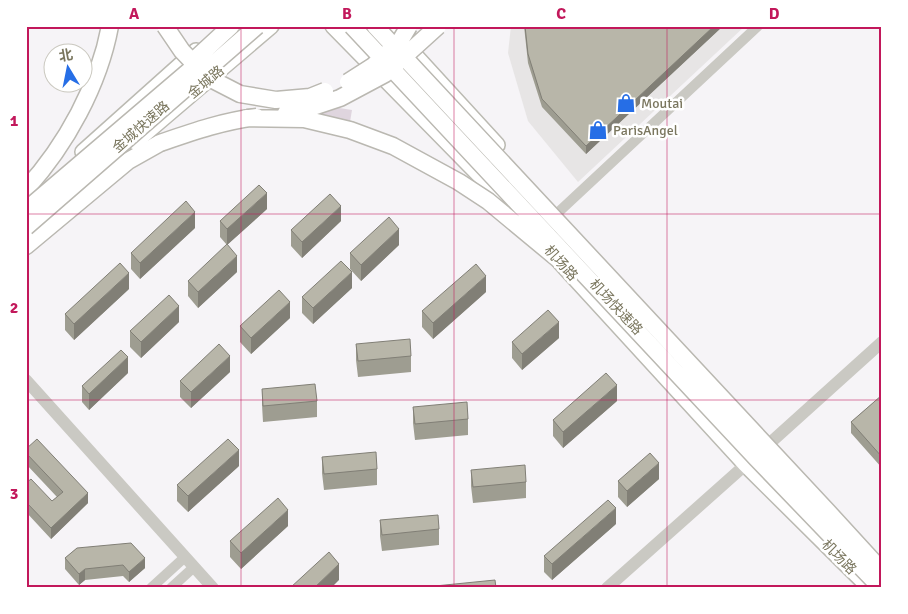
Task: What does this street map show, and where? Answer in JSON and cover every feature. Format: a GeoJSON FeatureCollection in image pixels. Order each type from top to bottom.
{"type":"FeatureCollection","features":[{"type":"Feature","properties":{"kind":"highway"},"geometry":{"type":"LineString","coordinates":[[26,189],[63,142],[85,100],[99,65],[110,26]]}},
{"type":"Feature","properties":{"kind":"highway"},"geometry":{"type":"LineString","coordinates":[[165,26],[182,51],[207,77],[240,94],[276,100],[310,97],[343,85],[373,66],[400,41],[411,26]]}},
{"type":"Feature","properties":{"kind":"highway"},"geometry":{"type":"LineString","coordinates":[[116,133],[231,26]]}},
{"type":"Feature","properties":{"kind":"highway","name":"金城快速路"},"geometry":{"type":"LineString","coordinates":[[26,210],[240,26]]}},
{"type":"Feature","properties":{"kind":"highway","name":"金城快速路"},"geometry":{"type":"LineString","coordinates":[[26,227],[257,26]]}},
{"type":"Feature","properties":{"kind":"highway","name":"机场快速路"},"geometry":{"type":"LineString","coordinates":[[352,26],[757,459],[881,588]]}},
{"type":"Feature","properties":{"kind":"highway","name":"机场快速路"},"geometry":{"type":"LineString","coordinates":[[376,26],[882,571]]}},
{"type":"Feature","properties":{"kind":"highway"},"geometry":{"type":"LineString","coordinates":[[26,246],[128,161],[160,144],[200,129],[246,118],[298,112],[340,98],[385,74],[438,26]]}},
{"type":"Feature","properties":{"kind":"highway"},"geometry":{"type":"LineString","coordinates":[[246,118],[304,119],[350,130],[393,146],[459,182],[488,201],[560,262],[603,293]]}},
{"type":"Feature","properties":{"kind":"main road"},"geometry":{"type":"LineString","coordinates":[[26,202],[223,26]]}},
{"type":"Feature","properties":{"kind":"main road","name":"金城路"},"geometry":{"type":"LineString","coordinates":[[26,236],[271,26]]}},
{"type":"Feature","properties":{"kind":"main road","name":"机场路"},"geometry":{"type":"LineString","coordinates":[[333,26],[492,188],[745,464],[870,588]]}},
{"type":"Feature","properties":{"kind":"main road"},"geometry":{"type":"LineString","coordinates":[[388,26],[770,443],[882,560]]}},
{"type":"Feature","properties":{"kind":"main road"},"geometry":{"type":"LineString","coordinates":[[411,26],[428,70]]}},
{"type":"Feature","properties":{"kind":"street"},"geometry":{"type":"LineString","coordinates":[[534,234],[758,26]]}},
{"type":"Feature","properties":{"kind":"street"},"geometry":{"type":"LineString","coordinates":[[607,588],[882,342]]}},
{"type":"Feature","properties":{"kind":"street"},"geometry":{"type":"LineString","coordinates":[[26,380],[213,588]]}},
{"type":"Feature","properties":{"kind":"street"},"geometry":{"type":"LineString","coordinates":[[151,588],[185,557]]}},
{"type":"Feature","properties":{"kind":"street"},"geometry":{"type":"LineString","coordinates":[[171,588],[194,567]]}},
{"type":"Feature","properties":{"kind":"shaded area"},"geometry":{"type":"Polygon","coordinates":[[[511,26],[745,26],[578,182],[528,121],[508,53],[511,26]]]}},
{"type":"Feature","properties":{"kind":"shaded area"},"geometry":{"type":"Polygon","coordinates":[[[308,103],[352,110],[348,134],[304,127],[308,103]]]}},
{"type":"Feature","properties":{"kind":"building"},"geometry":{"type":"Polygon","coordinates":[[[525,26],[714,26],[586,146],[542,99],[528,54],[525,26]]]}},
{"type":"Feature","properties":{"kind":"building"},"geometry":{"type":"Polygon","coordinates":[[[259,185],[267,193],[227,229],[220,221],[259,185]]]}},
{"type":"Feature","properties":{"kind":"building"},"geometry":{"type":"Polygon","coordinates":[[[330,194],[341,206],[302,242],[291,230],[330,194]]]}},
{"type":"Feature","properties":{"kind":"building"},"geometry":{"type":"Polygon","coordinates":[[[186,201],[195,212],[140,263],[131,253],[186,201]]]}},
{"type":"Feature","properties":{"kind":"building"},"geometry":{"type":"Polygon","coordinates":[[[389,217],[399,229],[361,265],[350,253],[389,217]]]}},
{"type":"Feature","properties":{"kind":"building"},"geometry":{"type":"Polygon","coordinates":[[[227,244],[237,256],[198,292],[188,281],[227,244]]]}},
{"type":"Feature","properties":{"kind":"building"},"geometry":{"type":"Polygon","coordinates":[[[341,261],[352,272],[313,308],[302,297],[341,261]]]}},
{"type":"Feature","properties":{"kind":"building"},"geometry":{"type":"Polygon","coordinates":[[[120,263],[129,273],[74,324],[65,314],[120,263]]]}},
{"type":"Feature","properties":{"kind":"building"},"geometry":{"type":"Polygon","coordinates":[[[476,264],[486,276],[433,323],[422,311],[476,264]]]}},
{"type":"Feature","properties":{"kind":"building"},"geometry":{"type":"Polygon","coordinates":[[[279,290],[290,302],[251,338],[240,326],[279,290]]]}},
{"type":"Feature","properties":{"kind":"building"},"geometry":{"type":"Polygon","coordinates":[[[169,295],[179,306],[141,342],[130,331],[169,295]]]}},
{"type":"Feature","properties":{"kind":"building"},"geometry":{"type":"Polygon","coordinates":[[[548,310],[559,322],[522,354],[512,342],[548,310]]]}},
{"type":"Feature","properties":{"kind":"building"},"geometry":{"type":"Polygon","coordinates":[[[410,339],[411,356],[358,361],[356,344],[410,339]]]}},
{"type":"Feature","properties":{"kind":"building"},"geometry":{"type":"Polygon","coordinates":[[[219,344],[230,356],[191,392],[180,381],[219,344]]]}},
{"type":"Feature","properties":{"kind":"building"},"geometry":{"type":"Polygon","coordinates":[[[121,350],[128,357],[89,394],[82,386],[121,350]]]}},
{"type":"Feature","properties":{"kind":"building"},"geometry":{"type":"Polygon","coordinates":[[[606,373],[617,385],[563,432],[553,420],[606,373]]]}},
{"type":"Feature","properties":{"kind":"building"},"geometry":{"type":"Polygon","coordinates":[[[315,384],[317,401],[263,406],[262,389],[315,384]]]}},
{"type":"Feature","properties":{"kind":"building"},"geometry":{"type":"Polygon","coordinates":[[[882,395],[882,457],[851,422],[882,395]]]}},
{"type":"Feature","properties":{"kind":"building"},"geometry":{"type":"Polygon","coordinates":[[[467,402],[468,419],[415,424],[413,407],[467,402]]]}},
{"type":"Feature","properties":{"kind":"building"},"geometry":{"type":"Polygon","coordinates":[[[37,439],[88,493],[51,528],[26,502],[26,483],[31,479],[52,501],[63,492],[26,453],[26,449],[37,439]]]}},
{"type":"Feature","properties":{"kind":"building"},"geometry":{"type":"Polygon","coordinates":[[[228,439],[239,450],[188,496],[177,485],[228,439]]]}},
{"type":"Feature","properties":{"kind":"building"},"geometry":{"type":"Polygon","coordinates":[[[376,452],[377,469],[324,474],[322,457],[376,452]]]}},
{"type":"Feature","properties":{"kind":"building"},"geometry":{"type":"Polygon","coordinates":[[[650,453],[659,463],[627,491],[618,481],[650,453]]]}},
{"type":"Feature","properties":{"kind":"building"},"geometry":{"type":"Polygon","coordinates":[[[525,465],[526,482],[473,487],[471,470],[525,465]]]}},
{"type":"Feature","properties":{"kind":"building"},"geometry":{"type":"Polygon","coordinates":[[[278,498],[288,510],[241,553],[230,541],[278,498]]]}},
{"type":"Feature","properties":{"kind":"building"},"geometry":{"type":"Polygon","coordinates":[[[608,500],[616,508],[552,564],[544,556],[608,500]]]}},
{"type":"Feature","properties":{"kind":"building"},"geometry":{"type":"Polygon","coordinates":[[[438,515],[439,529],[382,535],[380,520],[438,515]]]}},
{"type":"Feature","properties":{"kind":"building"},"geometry":{"type":"Polygon","coordinates":[[[131,543],[145,558],[129,572],[123,565],[85,569],[79,574],[65,558],[77,548],[131,543]]]}},
{"type":"Feature","properties":{"kind":"building"},"geometry":{"type":"Polygon","coordinates":[[[329,552],[339,564],[314,588],[290,588],[329,552]]]}},
{"type":"Feature","properties":{"kind":"building"},"geometry":{"type":"Polygon","coordinates":[[[495,580],[496,588],[435,588],[435,586],[495,580]]]}},
{"type":"Feature","properties":{"kind":"place","name":"Moutai"},"geometry":{"type":"Point","coordinates":[626,103]}},
{"type":"Feature","properties":{"kind":"place","name":"ParisAngel"},"geometry":{"type":"Point","coordinates":[598,130]}}]}
